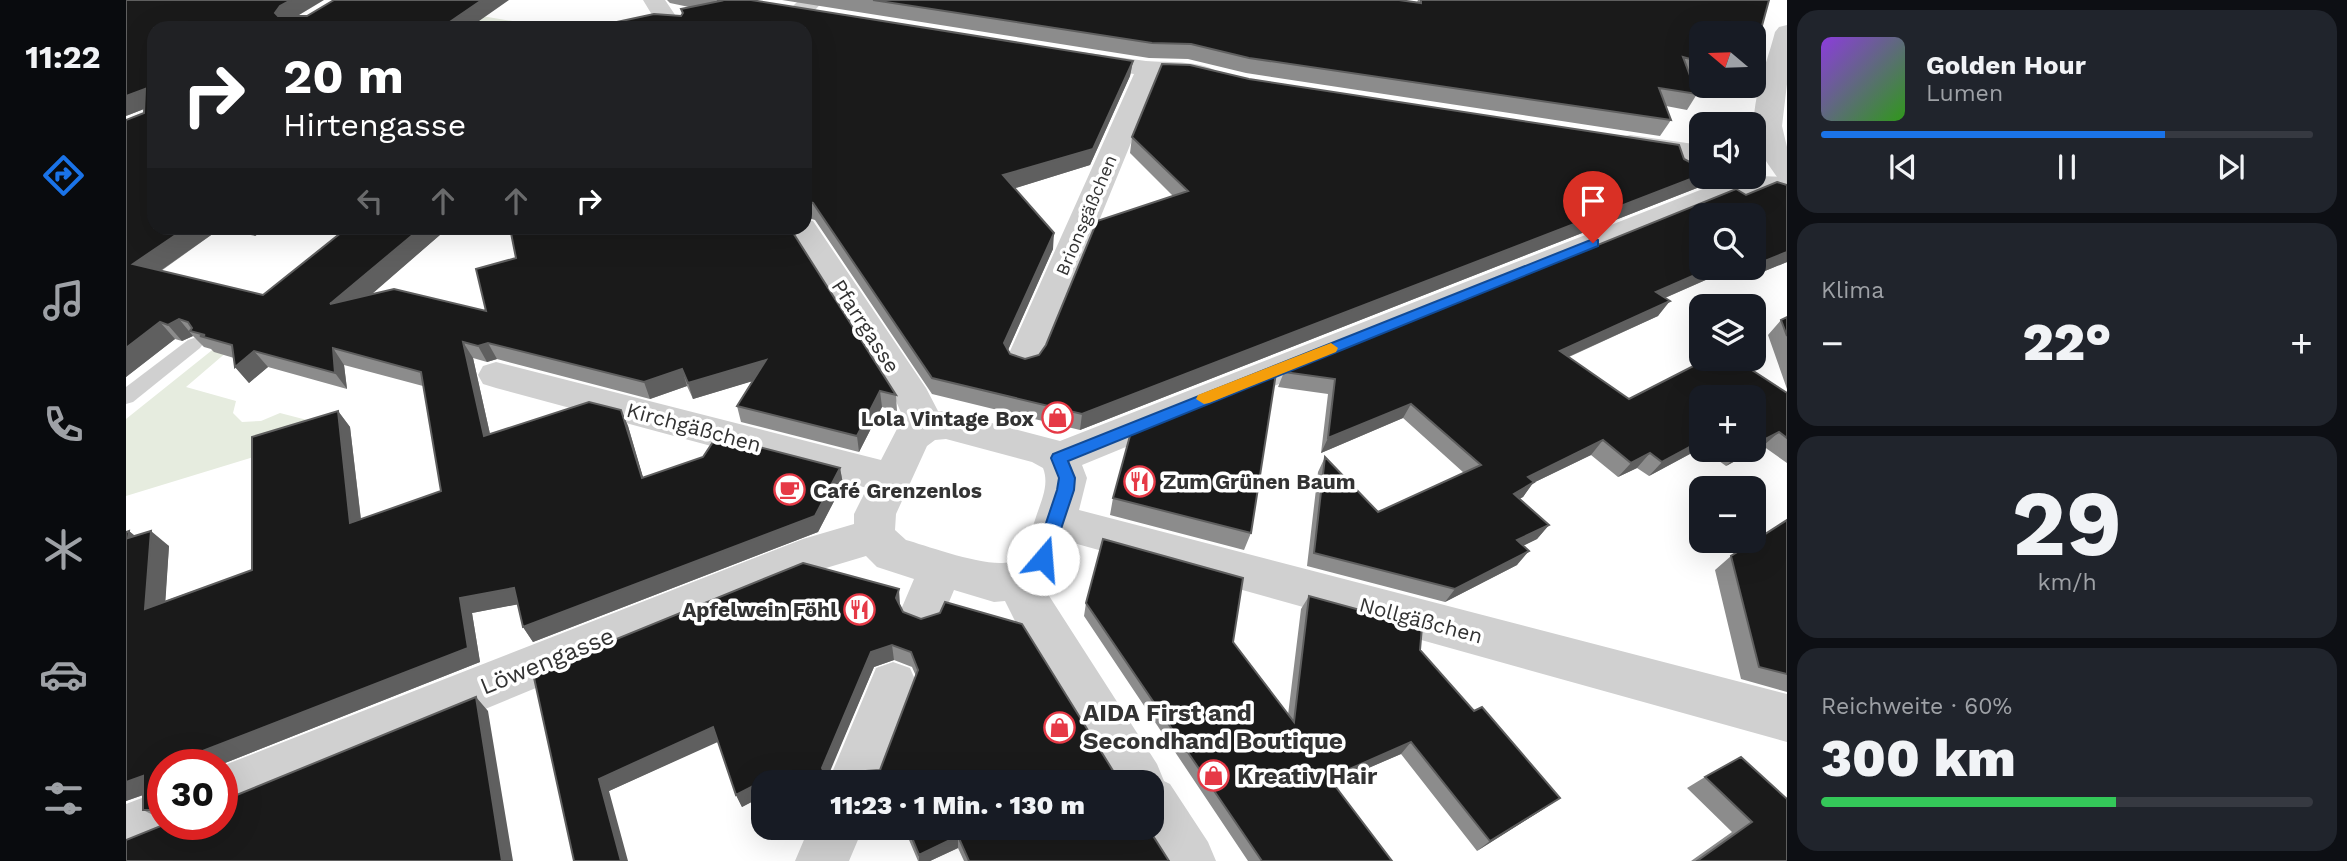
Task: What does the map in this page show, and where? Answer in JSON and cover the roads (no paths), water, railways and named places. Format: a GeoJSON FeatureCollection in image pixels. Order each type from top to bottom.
{"type":"FeatureCollection","features":[{"type":"Feature","properties":{"kind":"street"},"geometry":{"type":"LineString","coordinates":[[654,0],[668,21]]}},
{"type":"Feature","properties":{"kind":"street"},"geometry":{"type":"LineString","coordinates":[[772,8],[812,10]]}},
{"type":"Feature","properties":{"kind":"street"},"geometry":{"type":"LineString","coordinates":[[1786,174],[1769,135],[1768,120],[1787,32]]}},
{"type":"Feature","properties":{"kind":"street"},"geometry":{"type":"LineString","coordinates":[[1053,54],[1149,69],[1187,70],[1235,82]]}},
{"type":"Feature","properties":{"kind":"street","name":"Brionsgäßchen"},"geometry":{"type":"LineString","coordinates":[[1024,360],[1149,69]]}},
{"type":"Feature","properties":{"kind":"street"},"geometry":{"type":"LineString","coordinates":[[1612,140],[1689,152]]}},
{"type":"Feature","properties":{"kind":"street"},"geometry":{"type":"LineString","coordinates":[[1766,166],[1786,174]]}},
{"type":"Feature","properties":{"kind":"street"},"geometry":{"type":"LineString","coordinates":[[1766,177],[1786,174]]}},
{"type":"Feature","properties":{"kind":"street"},"geometry":{"type":"LineString","coordinates":[[1059,458],[1710,189]]}},
{"type":"Feature","properties":{"kind":"street","name":"Pfarrgasse"},"geometry":{"type":"LineString","coordinates":[[807,235],[913,398],[926,425]]}},
{"type":"Feature","properties":{"kind":"street","name":"Kirchgäßchen"},"geometry":{"type":"LineString","coordinates":[[496,375],[544,385],[892,480]]}},
{"type":"Feature","properties":{"kind":"street"},"geometry":{"type":"LineString","coordinates":[[997,424],[1059,458],[1067,478],[1059,511],[1043,559],[1031,572],[1017,581],[994,583],[892,554],[874,536],[876,514],[912,438],[926,425],[997,424]]}},
{"type":"Feature","properties":{"kind":"street","name":"Nollgäßchen"},"geometry":{"type":"LineString","coordinates":[[1059,511],[1787,718]]}},
{"type":"Feature","properties":{"kind":"street","name":"Löwengasse"},"geometry":{"type":"LineString","coordinates":[[238,786],[818,552],[874,536]]}},
{"type":"Feature","properties":{"kind":"street"},"geometry":{"type":"LineString","coordinates":[[923,612],[940,568]]}},
{"type":"Feature","properties":{"kind":"street"},"geometry":{"type":"LineString","coordinates":[[1017,581],[1043,630],[1131,770]]}},
{"type":"Feature","properties":{"kind":"street"},"geometry":{"type":"LineString","coordinates":[[859,770],[893,684]]}},
{"type":"Feature","properties":{"kind":"street"},"geometry":{"type":"LineString","coordinates":[[1164,821],[1189,861]]}},
{"type":"Feature","properties":{"kind":"street"},"geometry":{"type":"LineString","coordinates":[[126,831],[147,822]]}},
{"type":"Feature","properties":{"kind":"street"},"geometry":{"type":"LineString","coordinates":[[822,861],[831,840]]}},
{"type":"Feature","properties":{"kind":"lane"},"geometry":{"type":"LineString","coordinates":[[126,397],[194,344]]}},
{"type":"Feature","properties":{"kind":"place","name":"Lola Vintage Box"},"geometry":{"type":"Point","coordinates":[1057,418]}},
{"type":"Feature","properties":{"kind":"place","name":"Zum Grünen Baum"},"geometry":{"type":"Point","coordinates":[1140,481]}},
{"type":"Feature","properties":{"kind":"place","name":"Café Grenzenlos"},"geometry":{"type":"Point","coordinates":[790,490]}},
{"type":"Feature","properties":{"kind":"place","name":"Apfelwein Föhl"},"geometry":{"type":"Point","coordinates":[860,609]}},
{"type":"Feature","properties":{"kind":"place","name":"AIDA First and Secondhand Boutique"},"geometry":{"type":"Point","coordinates":[1060,727]}},
{"type":"Feature","properties":{"kind":"place","name":"Kreativ Hair"},"geometry":{"type":"Point","coordinates":[1214,776]}}]}
